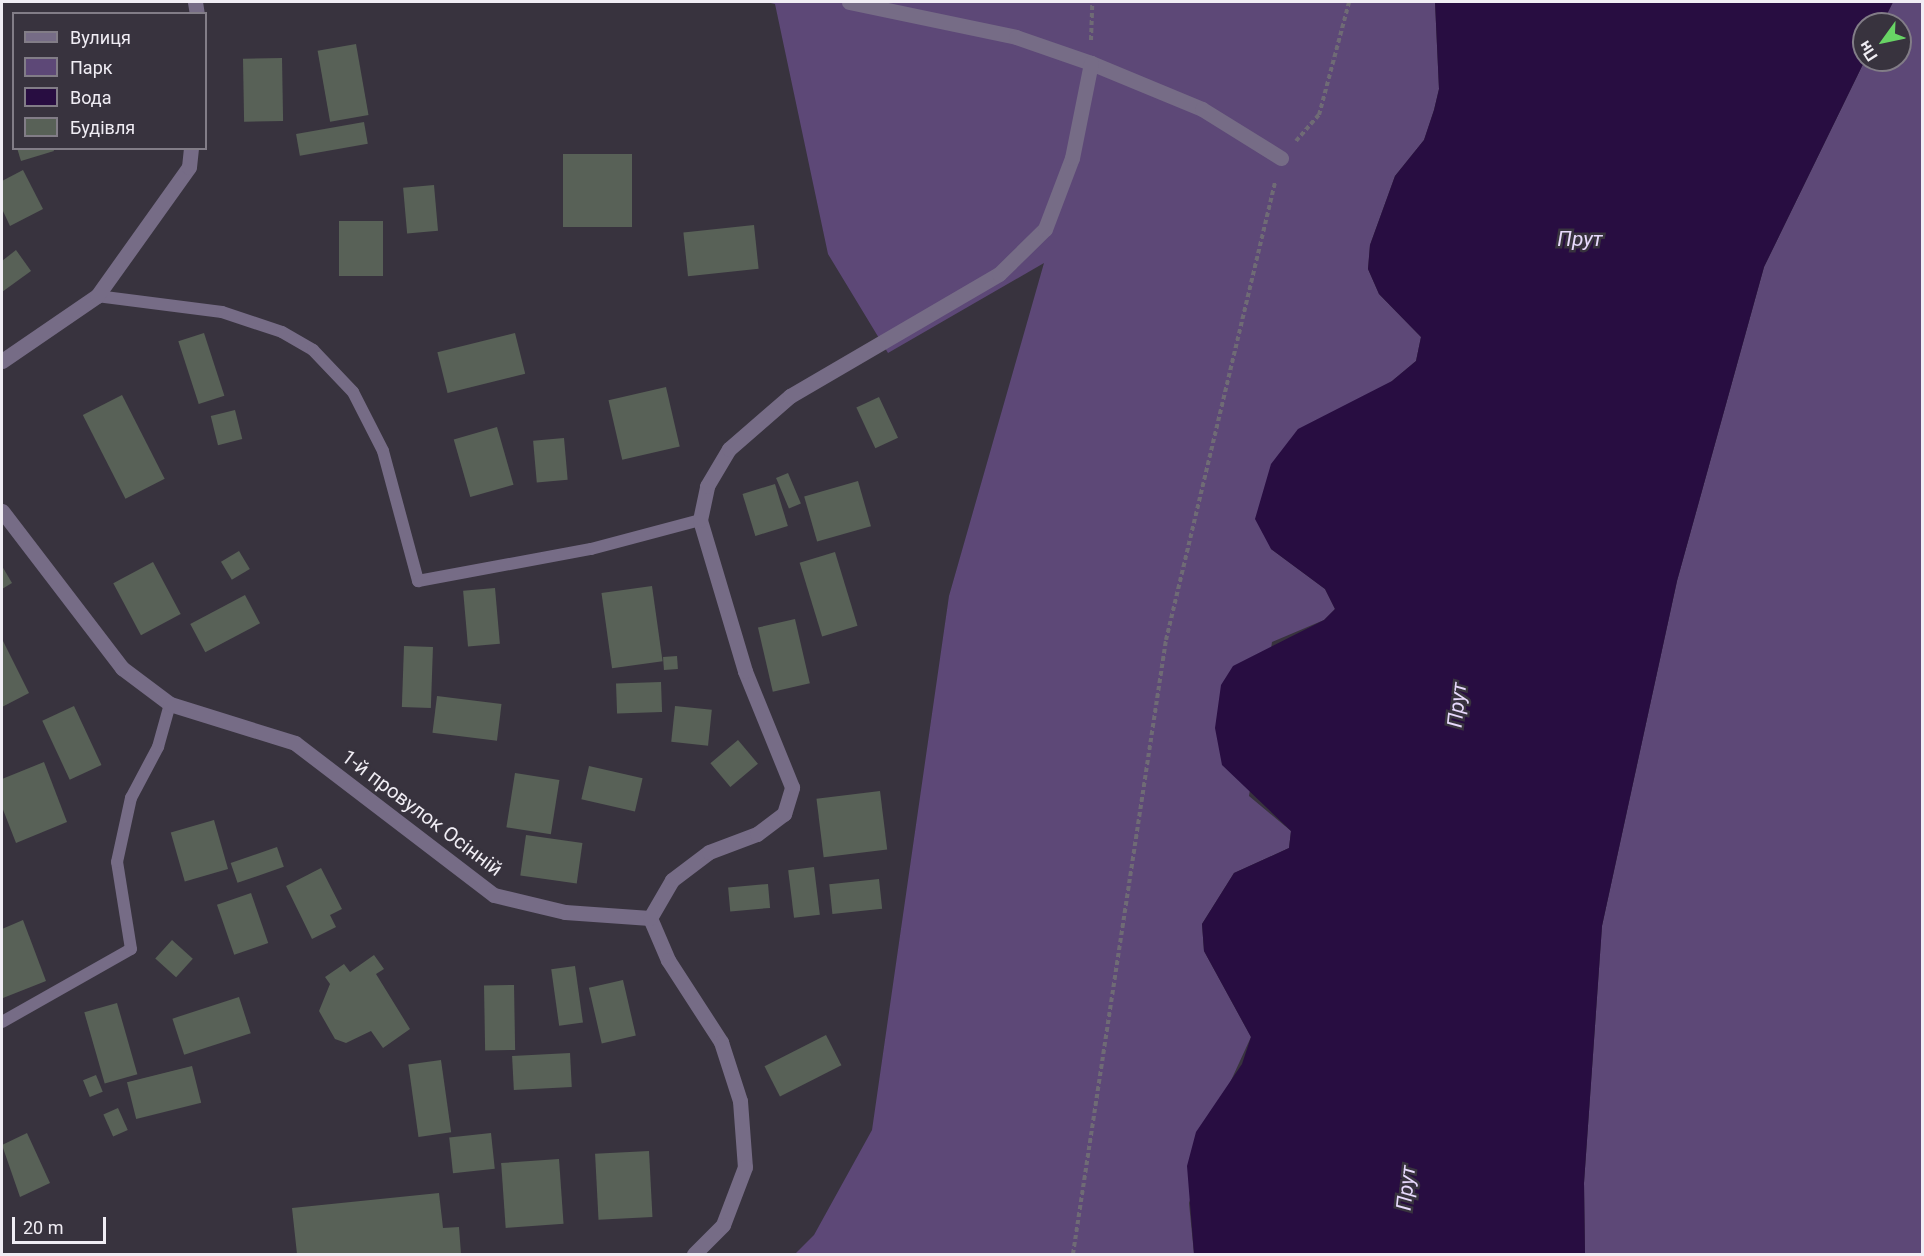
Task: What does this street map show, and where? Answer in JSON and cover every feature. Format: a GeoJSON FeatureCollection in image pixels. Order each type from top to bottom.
{"type":"FeatureCollection","features":[{"type":"Feature","properties":{"kind":"street"},"geometry":{"type":"LineString","coordinates":[[849,2],[1016,37],[1091,63],[1202,109],[1281,158]]}},
{"type":"Feature","properties":{"kind":"street"},"geometry":{"type":"LineString","coordinates":[[694,1254],[723,1225],[745,1167],[740,1101],[722,1042],[668,960],[650,918],[672,880],[709,852],[757,834],[784,814],[792,787],[745,671],[700,520],[707,486],[729,449],[790,396],[999,274],[1045,229],[1072,158],[1091,63]]}},
{"type":"Feature","properties":{"kind":"street"},"geometry":{"type":"LineString","coordinates":[[2,361],[97,296],[189,167],[190,150]]}},
{"type":"Feature","properties":{"kind":"street","name":"1-й провулок Осінній"},"geometry":{"type":"LineString","coordinates":[[2,511],[122,669],[170,704],[295,743],[494,895],[565,912],[650,918]]}},
{"type":"Feature","properties":{"kind":"lane"},"geometry":{"type":"LineString","coordinates":[[97,296],[222,312],[282,332],[313,350],[353,392],[383,451],[418,581],[591,549],[700,520]]}},
{"type":"Feature","properties":{"kind":"lane"},"geometry":{"type":"LineString","coordinates":[[2,1022],[132,949],[117,862],[131,798],[158,747],[170,704]]}},
{"type":"Feature","properties":{"kind":"path"},"geometry":{"type":"LineString","coordinates":[[1091,63],[1092,2]]}},
{"type":"Feature","properties":{"kind":"path"},"geometry":{"type":"LineString","coordinates":[[1073,1254],[1166,640],[1281,158],[1319,115],[1349,2]]}},
{"type":"Feature","properties":{"kind":"green space"},"geometry":{"type":"Polygon","coordinates":[[[766,2],[1435,2],[1439,89],[1434,110],[1424,140],[1395,176],[1370,245],[1368,269],[1379,294],[1421,337],[1416,361],[1392,381],[1271,549],[1325,589],[1335,609],[1324,620],[1272,642],[1249,796],[1291,831],[1289,848],[1234,873],[1202,924],[1204,951],[1251,1037],[1228,1087],[1189,1203],[1194,1254],[795,1254],[814,1235],[872,1130],[949,596],[1044,263],[888,353],[828,254],[775,4],[766,2]]]}},
{"type":"Feature","properties":{"kind":"green space"},"geometry":{"type":"Polygon","coordinates":[[[1893,2],[1922,2],[1922,1254],[1585,1254],[1584,1183],[1602,926],[1677,581],[1764,267],[1859,72],[1912,72],[1912,12],[1888,12],[1893,2]]]}},
{"type":"Feature","properties":{"kind":"water","name":"Прут"},"geometry":{"type":"Polygon","coordinates":[[[1435,2],[1893,2],[1888,12],[1852,12],[1852,72],[1859,72],[1764,267],[1677,581],[1602,926],[1584,1183],[1585,1254],[1194,1254],[1187,1166],[1196,1132],[1242,1064],[1251,1037],[1204,951],[1202,924],[1234,873],[1289,848],[1291,831],[1222,765],[1215,728],[1221,685],[1233,666],[1324,620],[1335,609],[1325,589],[1271,549],[1255,519],[1271,464],[1298,429],[1392,381],[1416,361],[1421,337],[1379,294],[1368,269],[1370,245],[1395,176],[1424,140],[1439,89],[1435,2]]]}},
{"type":"Feature","properties":{"kind":"building"},"geometry":{"type":"Polygon","coordinates":[[[356,44],[369,115],[330,122],[318,51],[356,44]]]}},
{"type":"Feature","properties":{"kind":"building"},"geometry":{"type":"Polygon","coordinates":[[[282,58],[283,121],[244,122],[243,59],[282,58]]]}},
{"type":"Feature","properties":{"kind":"building"},"geometry":{"type":"Polygon","coordinates":[[[364,122],[368,144],[300,156],[296,134],[364,122]]]}},
{"type":"Feature","properties":{"kind":"building"},"geometry":{"type":"Polygon","coordinates":[[[18,150],[54,151],[21,161],[18,150]]]}},
{"type":"Feature","properties":{"kind":"building"},"geometry":{"type":"Polygon","coordinates":[[[563,154],[632,154],[632,227],[563,227],[563,154]]]}},
{"type":"Feature","properties":{"kind":"building"},"geometry":{"type":"Polygon","coordinates":[[[23,170],[43,209],[10,226],[2,209],[2,181],[23,170]]]}},
{"type":"Feature","properties":{"kind":"building"},"geometry":{"type":"Polygon","coordinates":[[[434,185],[438,231],[407,234],[403,188],[434,185]]]}},
{"type":"Feature","properties":{"kind":"building"},"geometry":{"type":"Polygon","coordinates":[[[339,221],[383,221],[383,276],[339,276],[339,221]]]}},
{"type":"Feature","properties":{"kind":"building"},"geometry":{"type":"Polygon","coordinates":[[[754,225],[759,269],[688,276],[683,232],[754,225]]]}},
{"type":"Feature","properties":{"kind":"building"},"geometry":{"type":"Polygon","coordinates":[[[16,250],[31,271],[2,292],[2,261],[16,250]]]}},
{"type":"Feature","properties":{"kind":"building"},"geometry":{"type":"Polygon","coordinates":[[[204,333],[224,396],[199,404],[178,341],[204,333]]]}},
{"type":"Feature","properties":{"kind":"building"},"geometry":{"type":"Polygon","coordinates":[[[515,333],[525,374],[448,393],[437,352],[515,333]]]}},
{"type":"Feature","properties":{"kind":"building"},"geometry":{"type":"Polygon","coordinates":[[[666,387],[680,446],[622,460],[609,400],[666,387]]]}},
{"type":"Feature","properties":{"kind":"building"},"geometry":{"type":"Polygon","coordinates":[[[122,395],[165,479],[125,499],[83,415],[122,395]]]}},
{"type":"Feature","properties":{"kind":"building"},"geometry":{"type":"Polygon","coordinates":[[[879,397],[898,438],[875,448],[856,408],[879,397]]]}},
{"type":"Feature","properties":{"kind":"building"},"geometry":{"type":"Polygon","coordinates":[[[235,410],[242,439],[218,445],[211,416],[235,410]]]}},
{"type":"Feature","properties":{"kind":"building"},"geometry":{"type":"Polygon","coordinates":[[[497,427],[514,485],[470,497],[454,439],[497,427]]]}},
{"type":"Feature","properties":{"kind":"building"},"geometry":{"type":"Polygon","coordinates":[[[564,438],[568,480],[537,483],[533,441],[564,438]]]}},
{"type":"Feature","properties":{"kind":"building"},"geometry":{"type":"Polygon","coordinates":[[[788,473],[801,503],[789,508],[776,478],[788,473]]]}},
{"type":"Feature","properties":{"kind":"building"},"geometry":{"type":"Polygon","coordinates":[[[858,481],[871,526],[817,542],[804,496],[858,481]]]}},
{"type":"Feature","properties":{"kind":"building"},"geometry":{"type":"Polygon","coordinates":[[[775,484],[788,526],[755,536],[742,494],[775,484]]]}},
{"type":"Feature","properties":{"kind":"building"},"geometry":{"type":"Polygon","coordinates":[[[239,551],[250,569],[232,580],[221,562],[239,551]]]}},
{"type":"Feature","properties":{"kind":"building"},"geometry":{"type":"Polygon","coordinates":[[[835,552],[858,626],[822,636],[800,563],[835,552]]]}},
{"type":"Feature","properties":{"kind":"building"},"geometry":{"type":"Polygon","coordinates":[[[153,562],[181,614],[141,635],[113,583],[153,562]]]}},
{"type":"Feature","properties":{"kind":"building"},"geometry":{"type":"Polygon","coordinates":[[[2,566],[12,583],[2,589],[2,566]]]}},
{"type":"Feature","properties":{"kind":"building"},"geometry":{"type":"Polygon","coordinates":[[[652,586],[663,661],[612,668],[601,593],[652,586]]]}},
{"type":"Feature","properties":{"kind":"building"},"geometry":{"type":"Polygon","coordinates":[[[495,588],[500,644],[468,647],[463,591],[495,588]]]}},
{"type":"Feature","properties":{"kind":"building"},"geometry":{"type":"Polygon","coordinates":[[[245,595],[260,623],[205,652],[190,624],[245,595]]]}},
{"type":"Feature","properties":{"kind":"building"},"geometry":{"type":"Polygon","coordinates":[[[795,619],[810,683],[773,692],[758,628],[795,619]]]}},
{"type":"Feature","properties":{"kind":"building"},"geometry":{"type":"Polygon","coordinates":[[[2,639],[29,693],[2,707],[2,639]]]}},
{"type":"Feature","properties":{"kind":"building"},"geometry":{"type":"Polygon","coordinates":[[[404,646],[433,647],[431,708],[402,707],[404,646]]]}},
{"type":"Feature","properties":{"kind":"building"},"geometry":{"type":"Polygon","coordinates":[[[677,656],[678,669],[664,670],[663,657],[677,656]]]}},
{"type":"Feature","properties":{"kind":"building"},"geometry":{"type":"Polygon","coordinates":[[[661,682],[662,712],[617,714],[616,684],[661,682]]]}},
{"type":"Feature","properties":{"kind":"building"},"geometry":{"type":"Polygon","coordinates":[[[437,696],[502,704],[497,741],[432,733],[437,696]]]}},
{"type":"Feature","properties":{"kind":"building"},"geometry":{"type":"Polygon","coordinates":[[[74,706],[101,765],[70,780],[42,721],[74,706]]]}},
{"type":"Feature","properties":{"kind":"building"},"geometry":{"type":"Polygon","coordinates":[[[675,706],[712,710],[708,746],[671,742],[675,706]]]}},
{"type":"Feature","properties":{"kind":"building"},"geometry":{"type":"Polygon","coordinates":[[[738,740],[758,764],[730,787],[710,763],[738,740]]]}},
{"type":"Feature","properties":{"kind":"building"},"geometry":{"type":"Polygon","coordinates":[[[44,762],[67,822],[16,843],[2,807],[2,779],[44,762]]]}},
{"type":"Feature","properties":{"kind":"building"},"geometry":{"type":"Polygon","coordinates":[[[589,766],[643,778],[635,812],[581,799],[589,766]]]}},
{"type":"Feature","properties":{"kind":"building"},"geometry":{"type":"Polygon","coordinates":[[[515,773],[559,780],[551,834],[506,827],[515,773]]]}},
{"type":"Feature","properties":{"kind":"building"},"geometry":{"type":"Polygon","coordinates":[[[880,791],[887,850],[824,857],[816,799],[880,791]]]}},
{"type":"Feature","properties":{"kind":"building"},"geometry":{"type":"Polygon","coordinates":[[[214,820],[228,869],[185,881],[171,832],[214,820]]]}},
{"type":"Feature","properties":{"kind":"building"},"geometry":{"type":"Polygon","coordinates":[[[526,835],[582,843],[577,884],[520,876],[526,835]]]}},
{"type":"Feature","properties":{"kind":"building"},"geometry":{"type":"Polygon","coordinates":[[[277,847],[284,867],[238,883],[231,863],[277,847]]]}},
{"type":"Feature","properties":{"kind":"building"},"geometry":{"type":"Polygon","coordinates":[[[814,867],[820,915],[794,918],[788,870],[814,867]]]}},
{"type":"Feature","properties":{"kind":"building"},"geometry":{"type":"Polygon","coordinates":[[[321,868],[342,909],[330,915],[336,927],[312,939],[286,886],[321,868]]]}},
{"type":"Feature","properties":{"kind":"building"},"geometry":{"type":"Polygon","coordinates":[[[879,879],[882,909],[832,914],[829,884],[879,879]]]}},
{"type":"Feature","properties":{"kind":"building"},"geometry":{"type":"Polygon","coordinates":[[[768,884],[770,908],[730,911],[728,887],[768,884]]]}},
{"type":"Feature","properties":{"kind":"building"},"geometry":{"type":"Polygon","coordinates":[[[251,893],[268,943],[234,955],[217,905],[251,893]]]}},
{"type":"Feature","properties":{"kind":"building"},"geometry":{"type":"Polygon","coordinates":[[[23,920],[46,981],[3,998],[2,929],[23,920]]]}},
{"type":"Feature","properties":{"kind":"building"},"geometry":{"type":"Polygon","coordinates":[[[172,940],[193,959],[176,977],[155,959],[172,940]]]}},
{"type":"Feature","properties":{"kind":"building"},"geometry":{"type":"Polygon","coordinates":[[[374,955],[384,969],[376,974],[410,1029],[383,1048],[371,1031],[346,1043],[335,1039],[319,1011],[330,984],[325,977],[344,964],[350,972],[374,955]]]}},
{"type":"Feature","properties":{"kind":"building"},"geometry":{"type":"Polygon","coordinates":[[[575,966],[583,1022],[559,1026],[551,969],[575,966]]]}},
{"type":"Feature","properties":{"kind":"building"},"geometry":{"type":"Polygon","coordinates":[[[623,980],[636,1036],[602,1043],[589,988],[623,980]]]}},
{"type":"Feature","properties":{"kind":"building"},"geometry":{"type":"Polygon","coordinates":[[[514,985],[515,1050],[485,1051],[484,986],[514,985]]]}},
{"type":"Feature","properties":{"kind":"building"},"geometry":{"type":"Polygon","coordinates":[[[239,997],[251,1033],[184,1055],[172,1019],[239,997]]]}},
{"type":"Feature","properties":{"kind":"building"},"geometry":{"type":"Polygon","coordinates":[[[117,1003],[137,1074],[105,1084],[84,1012],[117,1003]]]}},
{"type":"Feature","properties":{"kind":"building"},"geometry":{"type":"Polygon","coordinates":[[[826,1035],[841,1065],[780,1097],[765,1066],[826,1035]]]}},
{"type":"Feature","properties":{"kind":"building"},"geometry":{"type":"Polygon","coordinates":[[[570,1053],[572,1087],[514,1090],[512,1056],[570,1053]]]}},
{"type":"Feature","properties":{"kind":"building"},"geometry":{"type":"Polygon","coordinates":[[[441,1060],[451,1132],[418,1137],[408,1065],[441,1060]]]}},
{"type":"Feature","properties":{"kind":"building"},"geometry":{"type":"Polygon","coordinates":[[[192,1066],[201,1103],[136,1119],[127,1082],[192,1066]]]}},
{"type":"Feature","properties":{"kind":"building"},"geometry":{"type":"Polygon","coordinates":[[[96,1075],[103,1092],[90,1097],[83,1080],[96,1075]]]}},
{"type":"Feature","properties":{"kind":"building"},"geometry":{"type":"Polygon","coordinates":[[[118,1108],[128,1130],[113,1136],[103,1115],[118,1108]]]}},
{"type":"Feature","properties":{"kind":"building"},"geometry":{"type":"Polygon","coordinates":[[[27,1133],[50,1183],[20,1197],[2,1145],[27,1133]]]}},
{"type":"Feature","properties":{"kind":"building"},"geometry":{"type":"Polygon","coordinates":[[[491,1133],[495,1169],[453,1173],[449,1137],[491,1133]]]}},
{"type":"Feature","properties":{"kind":"building"},"geometry":{"type":"Polygon","coordinates":[[[649,1151],[652,1217],[599,1220],[595,1154],[649,1151]]]}},
{"type":"Feature","properties":{"kind":"building"},"geometry":{"type":"Polygon","coordinates":[[[559,1159],[564,1224],[506,1228],[501,1163],[559,1159]]]}},
{"type":"Feature","properties":{"kind":"building"},"geometry":{"type":"Polygon","coordinates":[[[439,1193],[443,1228],[459,1227],[461,1254],[297,1254],[292,1208],[439,1193]]]}}]}
